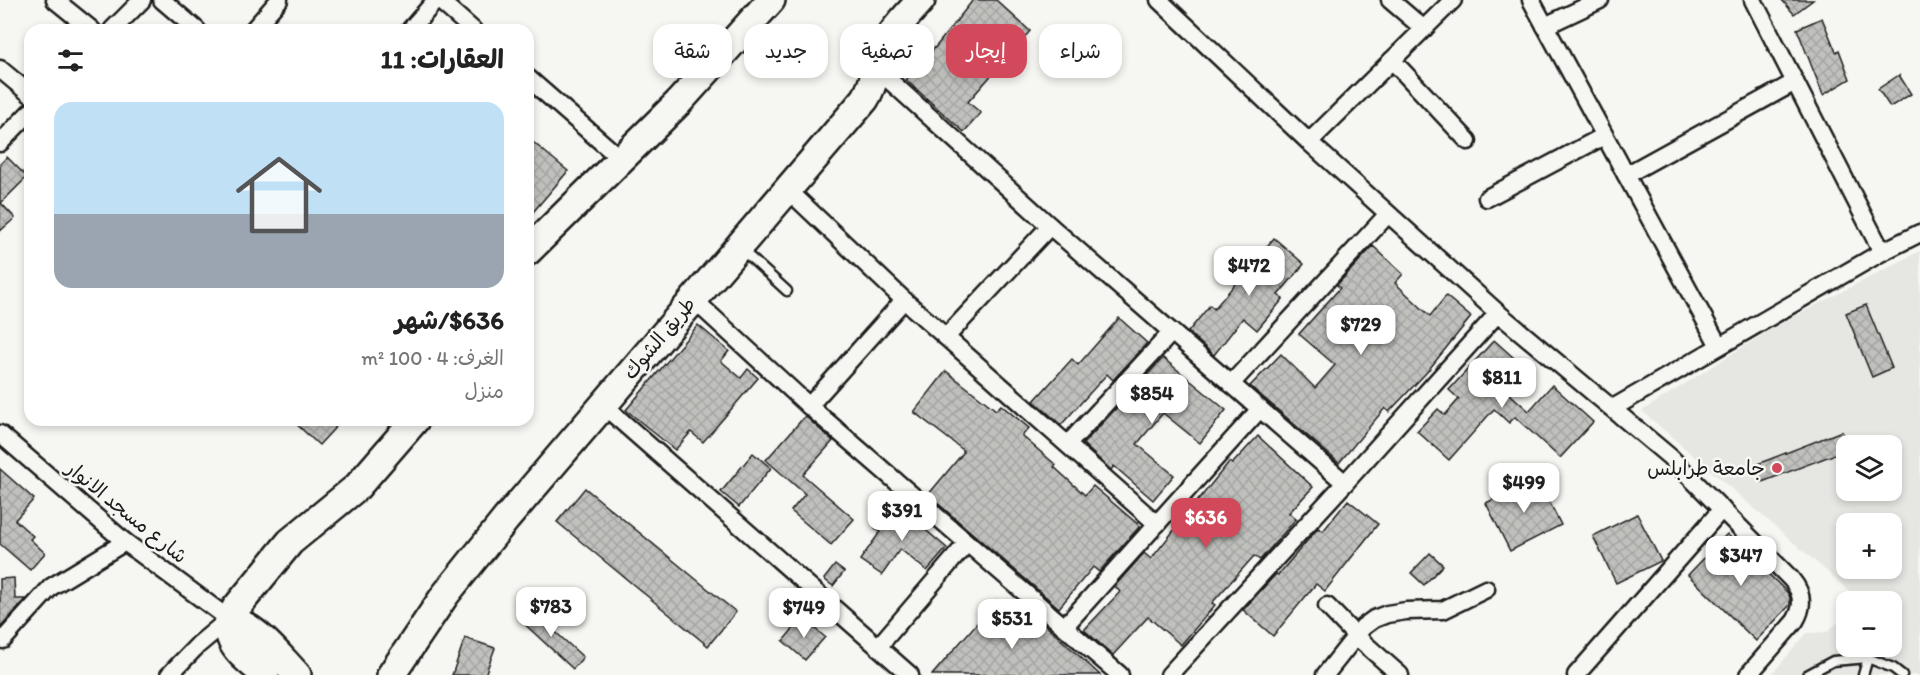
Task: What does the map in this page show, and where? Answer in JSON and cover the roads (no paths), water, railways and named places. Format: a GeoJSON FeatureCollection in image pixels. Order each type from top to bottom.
{"type":"FeatureCollection","features":[{"type":"Feature","properties":{"kind":"main road"},"geometry":{"type":"LineString","coordinates":[[534,245],[622,160],[711,69],[771,0]]}},
{"type":"Feature","properties":{"kind":"main road","name":"طريق الشوك"},"geometry":{"type":"LineString","coordinates":[[901,24],[921,0]]}},
{"type":"Feature","properties":{"kind":"main road","name":"طريق الشوك"},"geometry":{"type":"LineString","coordinates":[[391,675],[445,595],[512,511],[865,99],[875,78]]}},
{"type":"Feature","properties":{"kind":"main road"},"geometry":{"type":"LineString","coordinates":[[265,675],[233,645],[229,633],[229,620],[241,600],[290,542],[357,487],[410,426]]}},
{"type":"Feature","properties":{"kind":"main road"},"geometry":{"type":"LineString","coordinates":[[229,620],[243,624],[255,633],[297,675]]}},
{"type":"Feature","properties":{"kind":"street"},"geometry":{"type":"LineString","coordinates":[[55,0],[85,24]]}},
{"type":"Feature","properties":{"kind":"street"},"geometry":{"type":"LineString","coordinates":[[118,24],[141,0]]}},
{"type":"Feature","properties":{"kind":"street"},"geometry":{"type":"LineString","coordinates":[[162,0],[191,24]]}},
{"type":"Feature","properties":{"kind":"street"},"geometry":{"type":"LineString","coordinates":[[258,24],[279,0]]}},
{"type":"Feature","properties":{"kind":"street"},"geometry":{"type":"LineString","coordinates":[[415,24],[437,0],[466,24]]}},
{"type":"Feature","properties":{"kind":"street"},"geometry":{"type":"LineString","coordinates":[[1159,0],[1309,142],[1498,313],[1670,457],[1791,579],[1801,595],[1802,604],[1795,621],[1748,675]]}},
{"type":"Feature","properties":{"kind":"street"},"geometry":{"type":"LineString","coordinates":[[1390,0],[1424,29]]}},
{"type":"Feature","properties":{"kind":"street"},"geometry":{"type":"LineString","coordinates":[[1309,142],[1453,0]]}},
{"type":"Feature","properties":{"kind":"street"},"geometry":{"type":"LineString","coordinates":[[1531,0],[1719,346]]}},
{"type":"Feature","properties":{"kind":"street"},"geometry":{"type":"LineString","coordinates":[[1545,26],[1600,0]]}},
{"type":"Feature","properties":{"kind":"street"},"geometry":{"type":"LineString","coordinates":[[1753,0],[1882,252]]}},
{"type":"Feature","properties":{"kind":"street"},"geometry":{"type":"LineString","coordinates":[[1392,60],[1468,141]]}},
{"type":"Feature","properties":{"kind":"street"},"geometry":{"type":"LineString","coordinates":[[0,69],[24,89]]}},
{"type":"Feature","properties":{"kind":"street"},"geometry":{"type":"LineString","coordinates":[[888,78],[1050,226],[1345,483]]}},
{"type":"Feature","properties":{"kind":"street"},"geometry":{"type":"LineString","coordinates":[[1626,175],[1795,82]]}},
{"type":"Feature","properties":{"kind":"street"},"geometry":{"type":"LineString","coordinates":[[534,83],[622,160]]}},
{"type":"Feature","properties":{"kind":"street"},"geometry":{"type":"LineString","coordinates":[[0,142],[24,118]]}},
{"type":"Feature","properties":{"kind":"street"},"geometry":{"type":"LineString","coordinates":[[1487,198],[1604,136]]}},
{"type":"Feature","properties":{"kind":"street"},"geometry":{"type":"LineString","coordinates":[[787,189],[904,300],[1157,524]]}},
{"type":"Feature","properties":{"kind":"street"},"geometry":{"type":"LineString","coordinates":[[1231,384],[1388,214]]}},
{"type":"Feature","properties":{"kind":"street"},"geometry":{"type":"LineString","coordinates":[[946,337],[1050,226]]}},
{"type":"Feature","properties":{"kind":"street"},"geometry":{"type":"LineString","coordinates":[[1613,408],[1882,252],[1920,233]]}},
{"type":"Feature","properties":{"kind":"street"},"geometry":{"type":"LineString","coordinates":[[693,299],[809,406],[1120,675]]}},
{"type":"Feature","properties":{"kind":"street"},"geometry":{"type":"LineString","coordinates":[[809,406],[904,300]]}},
{"type":"Feature","properties":{"kind":"street"},"geometry":{"type":"LineString","coordinates":[[1169,675],[1498,313]]}},
{"type":"Feature","properties":{"kind":"street"},"geometry":{"type":"LineString","coordinates":[[1068,444],[1172,332]]}},
{"type":"Feature","properties":{"kind":"street"},"geometry":{"type":"LineString","coordinates":[[603,405],[910,675]]}},
{"type":"Feature","properties":{"kind":"street"},"geometry":{"type":"LineString","coordinates":[[1064,627],[1260,409]]}},
{"type":"Feature","properties":{"kind":"street","name":"شارع مسجد الانوار"},"geometry":{"type":"LineString","coordinates":[[1,437],[126,542],[229,620]]}},
{"type":"Feature","properties":{"kind":"street"},"geometry":{"type":"LineString","coordinates":[[1576,675],[1722,509]]}},
{"type":"Feature","properties":{"kind":"street"},"geometry":{"type":"LineString","coordinates":[[3,640],[51,587],[126,542]]}},
{"type":"Feature","properties":{"kind":"street"},"geometry":{"type":"LineString","coordinates":[[878,647],[967,543]]}},
{"type":"Feature","properties":{"kind":"street"},"geometry":{"type":"LineString","coordinates":[[1325,675],[1363,627],[1374,619],[1406,611],[1443,610],[1486,589]]}},
{"type":"Feature","properties":{"kind":"street"},"geometry":{"type":"LineString","coordinates":[[1327,606],[1357,637],[1400,675]]}},
{"type":"Feature","properties":{"kind":"street"},"geometry":{"type":"LineString","coordinates":[[169,675],[198,645],[229,620]]}},
{"type":"Feature","properties":{"kind":"lane"},"geometry":{"type":"LineString","coordinates":[[738,246],[787,291]]}},
{"type":"Feature","properties":{"kind":"lane"},"geometry":{"type":"LineString","coordinates":[[1863,675],[1868,658]]}},
{"type":"Feature","properties":{"kind":"lane"},"geometry":{"type":"LineString","coordinates":[[1807,675],[1833,661],[1868,658],[1893,668],[1902,675]]}},
{"type":"Feature","properties":{"kind":"place","name":"جامعة طرابلس"},"geometry":{"type":"Point","coordinates":[1777,468]}}]}
